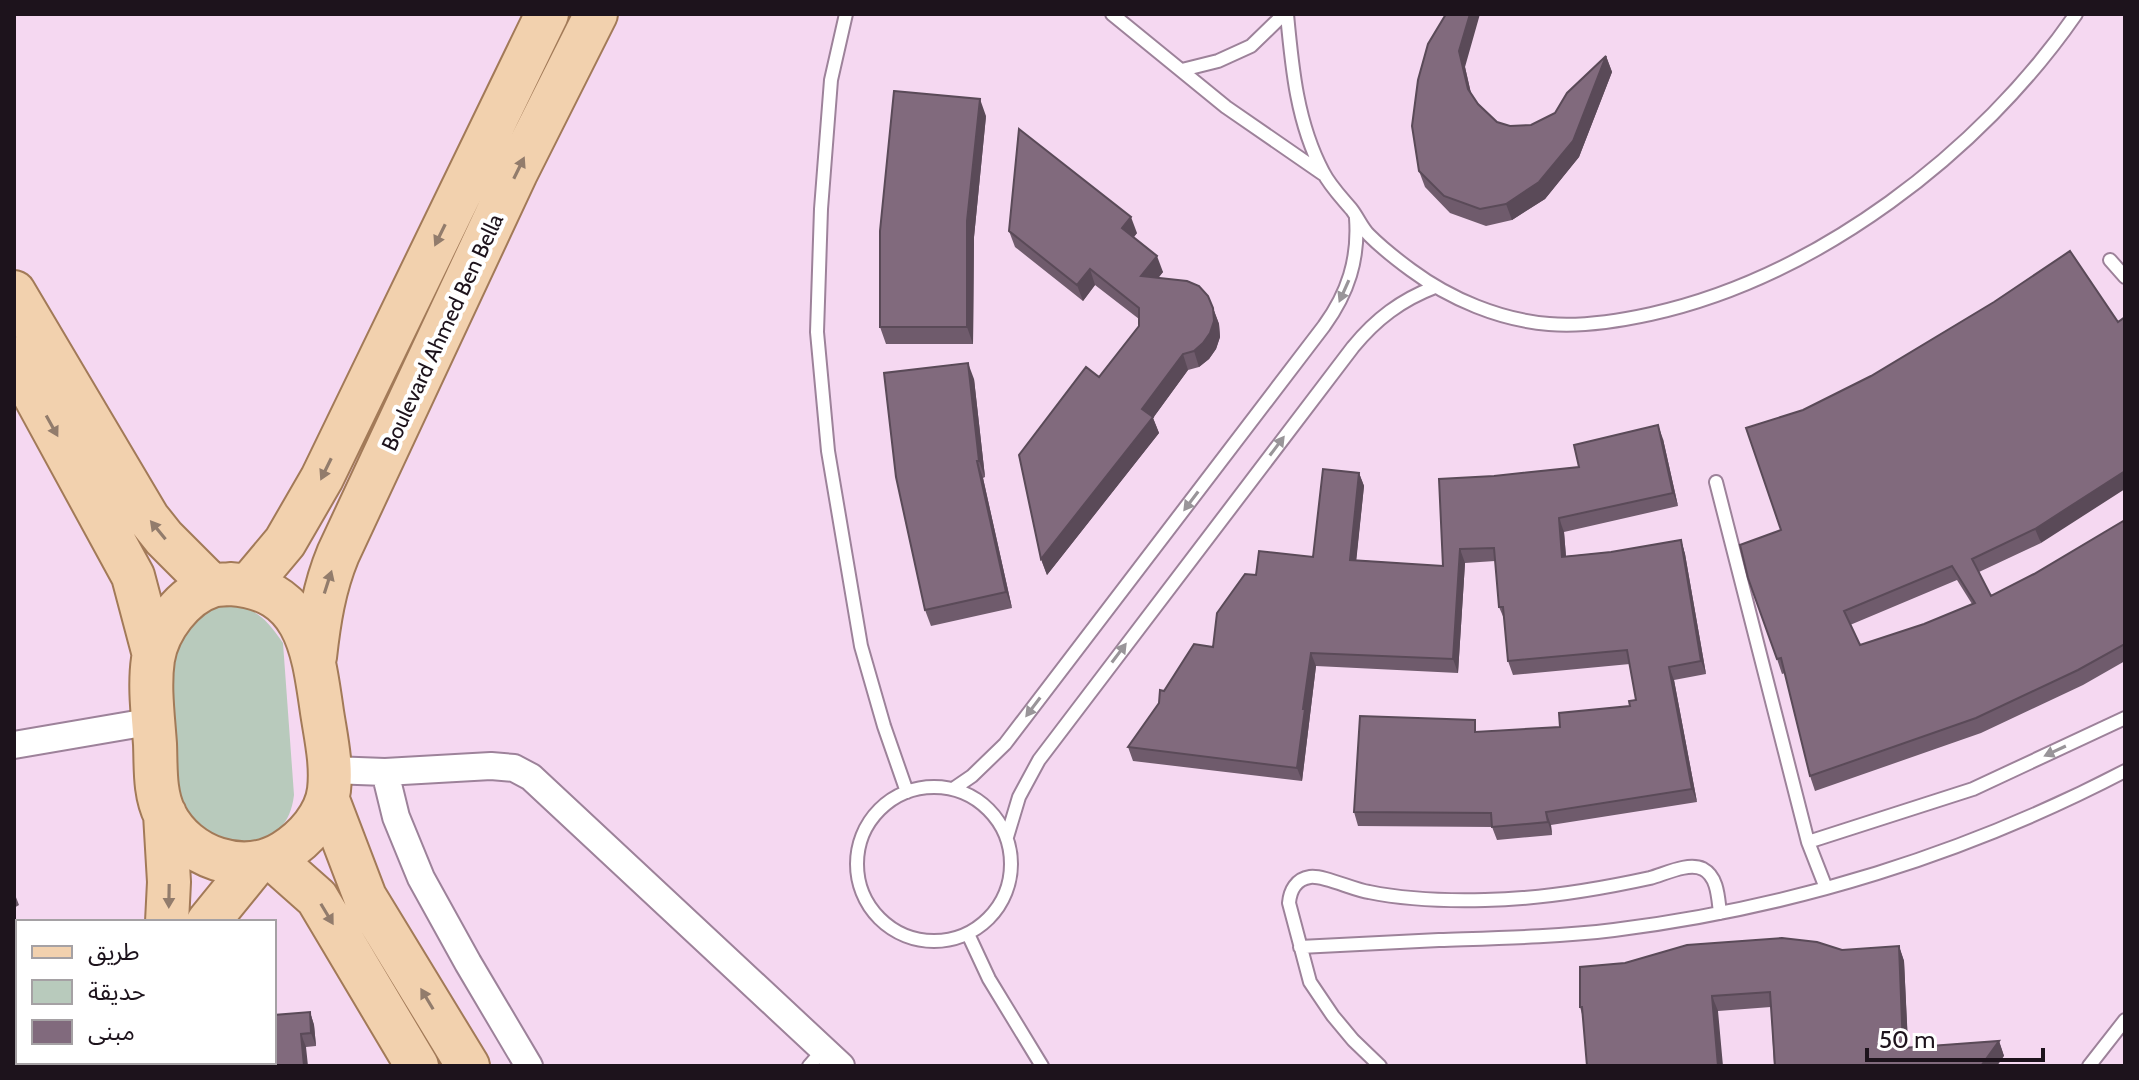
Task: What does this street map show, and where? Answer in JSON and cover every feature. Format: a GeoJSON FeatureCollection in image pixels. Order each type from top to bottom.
{"type":"FeatureCollection","features":[{"type":"Feature","properties":{"kind":"main road","name":"Boulevard Ahmed Ben Bella"},"geometry":{"type":"LineString","coordinates":[[230,586],[285,542],[322,478],[547,14]]}},
{"type":"Feature","properties":{"kind":"main road","name":"Boulevard Ahmed Ben Bella"},"geometry":{"type":"LineString","coordinates":[[314,658],[326,582],[338,554],[516,173],[596,14]]}},
{"type":"Feature","properties":{"kind":"main road"},"geometry":{"type":"LineString","coordinates":[[14,292],[148,518],[164,538],[230,586]]}},
{"type":"Feature","properties":{"kind":"main road"},"geometry":{"type":"LineString","coordinates":[[14,358],[133,576],[154,655]]}},
{"type":"Feature","properties":{"kind":"main road"},"geometry":{"type":"LineString","coordinates":[[417,1066],[317,898],[264,861],[238,864],[215,859],[195,849],[178,834],[165,814],[158,793],[152,668],[163,629],[191,598],[230,586],[259,587],[294,614],[305,632],[314,658],[329,785],[365,897],[468,1066]]}},
{"type":"Feature","properties":{"kind":"main road"},"geometry":{"type":"LineString","coordinates":[[210,920],[264,861],[293,846],[313,827],[329,785]]}},
{"type":"Feature","properties":{"kind":"main road"},"geometry":{"type":"LineString","coordinates":[[165,814],[169,882],[167,920]]}},
{"type":"Feature","properties":{"kind":"street"},"geometry":{"type":"LineString","coordinates":[[14,745],[154,721]]}},
{"type":"Feature","properties":{"kind":"street"},"geometry":{"type":"LineString","coordinates":[[329,785],[385,772],[491,766],[514,768],[531,777],[824,1061]]}},
{"type":"Feature","properties":{"kind":"street"},"geometry":{"type":"LineString","coordinates":[[385,772],[396,817],[421,878],[529,1066]]}},
{"type":"Feature","properties":{"kind":"lane"},"geometry":{"type":"LineString","coordinates":[[846,14],[831,80],[821,209],[817,332],[828,451],[859,631],[884,726],[907,792]]}},
{"type":"Feature","properties":{"kind":"lane"},"geometry":{"type":"LineString","coordinates":[[1112,14],[1235,113],[1323,174]]}},
{"type":"Feature","properties":{"kind":"lane"},"geometry":{"type":"LineString","coordinates":[[1182,70],[1218,61],[1251,46],[1286,14]]}},
{"type":"Feature","properties":{"kind":"lane"},"geometry":{"type":"LineString","coordinates":[[1286,14],[1297,99],[1306,133],[1323,174],[1368,233],[1392,256],[1435,287],[1490,310],[1550,324],[1631,319],[1680,308],[1729,292],[1775,271],[1860,222],[1936,167],[1971,136],[2036,67],[2076,14]]}},
{"type":"Feature","properties":{"kind":"lane"},"geometry":{"type":"LineString","coordinates":[[953,789],[972,776],[1005,744],[1329,319],[1342,297],[1353,266],[1356,215]]}},
{"type":"Feature","properties":{"kind":"lane"},"geometry":{"type":"LineString","coordinates":[[2110,260],[2125,277]]}},
{"type":"Feature","properties":{"kind":"lane"},"geometry":{"type":"LineString","coordinates":[[1007,837],[1019,797],[1039,760],[1353,347],[1375,321],[1419,293],[1435,287]]}},
{"type":"Feature","properties":{"kind":"lane"},"geometry":{"type":"LineString","coordinates":[[1716,482],[1808,842],[1826,888]]}},
{"type":"Feature","properties":{"kind":"lane"},"geometry":{"type":"LineString","coordinates":[[1808,842],[1973,789],[2125,718]]}},
{"type":"Feature","properties":{"kind":"lane"},"geometry":{"type":"LineString","coordinates":[[1300,947],[1566,935],[1614,930],[1779,901],[1897,868],[1963,845],[2125,771]]}},
{"type":"Feature","properties":{"kind":"lane"},"geometry":{"type":"LineString","coordinates":[[922,788],[953,789],[980,802],[1007,837],[1011,865],[1006,893],[990,917],[968,934],[937,942],[922,941],[893,930],[870,909],[858,880],[857,865],[863,834],[881,809],[907,792],[922,788]]}},
{"type":"Feature","properties":{"kind":"lane"},"geometry":{"type":"LineString","coordinates":[[1380,1066],[1353,1040],[1318,996],[1306,970],[1289,903],[1294,886],[1301,880],[1319,877],[1346,887],[1399,897],[1443,901],[1492,900],[1573,893],[1691,867],[1707,871],[1713,878],[1720,913]]}},
{"type":"Feature","properties":{"kind":"lane"},"geometry":{"type":"LineString","coordinates":[[968,934],[989,979],[1042,1066]]}},
{"type":"Feature","properties":{"kind":"lane"},"geometry":{"type":"LineString","coordinates":[[2089,1066],[2125,1020]]}},
{"type":"Feature","properties":{"kind":"green space"},"geometry":{"type":"Polygon","coordinates":[[[217,600],[256,613],[283,643],[294,795],[287,819],[273,834],[231,848],[179,811],[162,650],[217,600]]]}},
{"type":"Feature","properties":{"kind":"building"},"geometry":{"type":"Polygon","coordinates":[[[1446,14],[1470,14],[1459,51],[1468,89],[1497,122],[1510,126],[1531,125],[1555,113],[1567,93],[1606,56],[1573,141],[1539,182],[1506,204],[1480,209],[1444,196],[1419,171],[1412,126],[1418,80],[1428,44],[1446,14]]]}},
{"type":"Feature","properties":{"kind":"building"},"geometry":{"type":"Polygon","coordinates":[[[894,91],[980,99],[967,221],[967,327],[880,327],[880,231],[894,91]]]}},
{"type":"Feature","properties":{"kind":"building"},"geometry":{"type":"Polygon","coordinates":[[[1019,129],[1131,217],[1122,228],[1157,256],[1141,276],[1187,281],[1199,286],[1208,296],[1214,321],[1203,343],[1194,351],[1183,354],[1142,409],[1153,417],[1041,559],[1019,455],[1086,367],[1099,377],[1139,326],[1139,308],[1090,269],[1077,285],[1009,231],[1019,129]]]}},
{"type":"Feature","properties":{"kind":"building"},"geometry":{"type":"Polygon","coordinates":[[[2070,251],[2118,322],[2125,317],[2125,471],[2035,529],[1972,559],[1991,596],[2125,520],[2125,644],[1976,718],[1810,776],[1781,658],[1777,659],[1748,578],[1740,545],[1781,530],[1746,428],[1803,410],[1871,376],[1994,302],[2070,251]],[[1952,566],[1844,611],[1860,645],[1975,603],[1952,566]]]}},
{"type":"Feature","properties":{"kind":"building"},"geometry":{"type":"Polygon","coordinates":[[[968,363],[977,461],[1006,592],[925,610],[896,477],[884,373],[968,363]]]}},
{"type":"Feature","properties":{"kind":"building"},"geometry":{"type":"Polygon","coordinates":[[[1658,425],[1673,493],[1559,518],[1562,557],[1681,540],[1701,661],[1669,667],[1692,789],[1546,812],[1548,822],[1492,827],[1491,813],[1354,812],[1360,716],[1475,720],[1475,732],[1560,727],[1559,713],[1630,706],[1629,701],[1636,700],[1627,650],[1508,661],[1494,548],[1460,549],[1453,659],[1311,653],[1297,768],[1128,747],[1159,703],[1160,690],[1164,691],[1194,644],[1213,647],[1217,613],[1245,574],[1256,575],[1259,551],[1313,557],[1323,469],[1359,473],[1350,560],[1443,566],[1439,479],[1579,467],[1574,445],[1658,425]]]}},
{"type":"Feature","properties":{"kind":"building"},"geometry":{"type":"Polygon","coordinates":[[[1782,938],[1817,942],[1842,950],[1899,946],[1903,1048],[1999,1041],[1981,1066],[1775,1066],[1770,992],[1712,996],[1718,1066],[1587,1066],[1580,1007],[1580,967],[1625,963],[1687,945],[1782,938]]]}},
{"type":"Feature","properties":{"kind":"building"},"geometry":{"type":"Polygon","coordinates":[[[310,1012],[311,1033],[301,1034],[304,1066],[241,1066],[276,1064],[276,1015],[310,1012]]]}}]}
